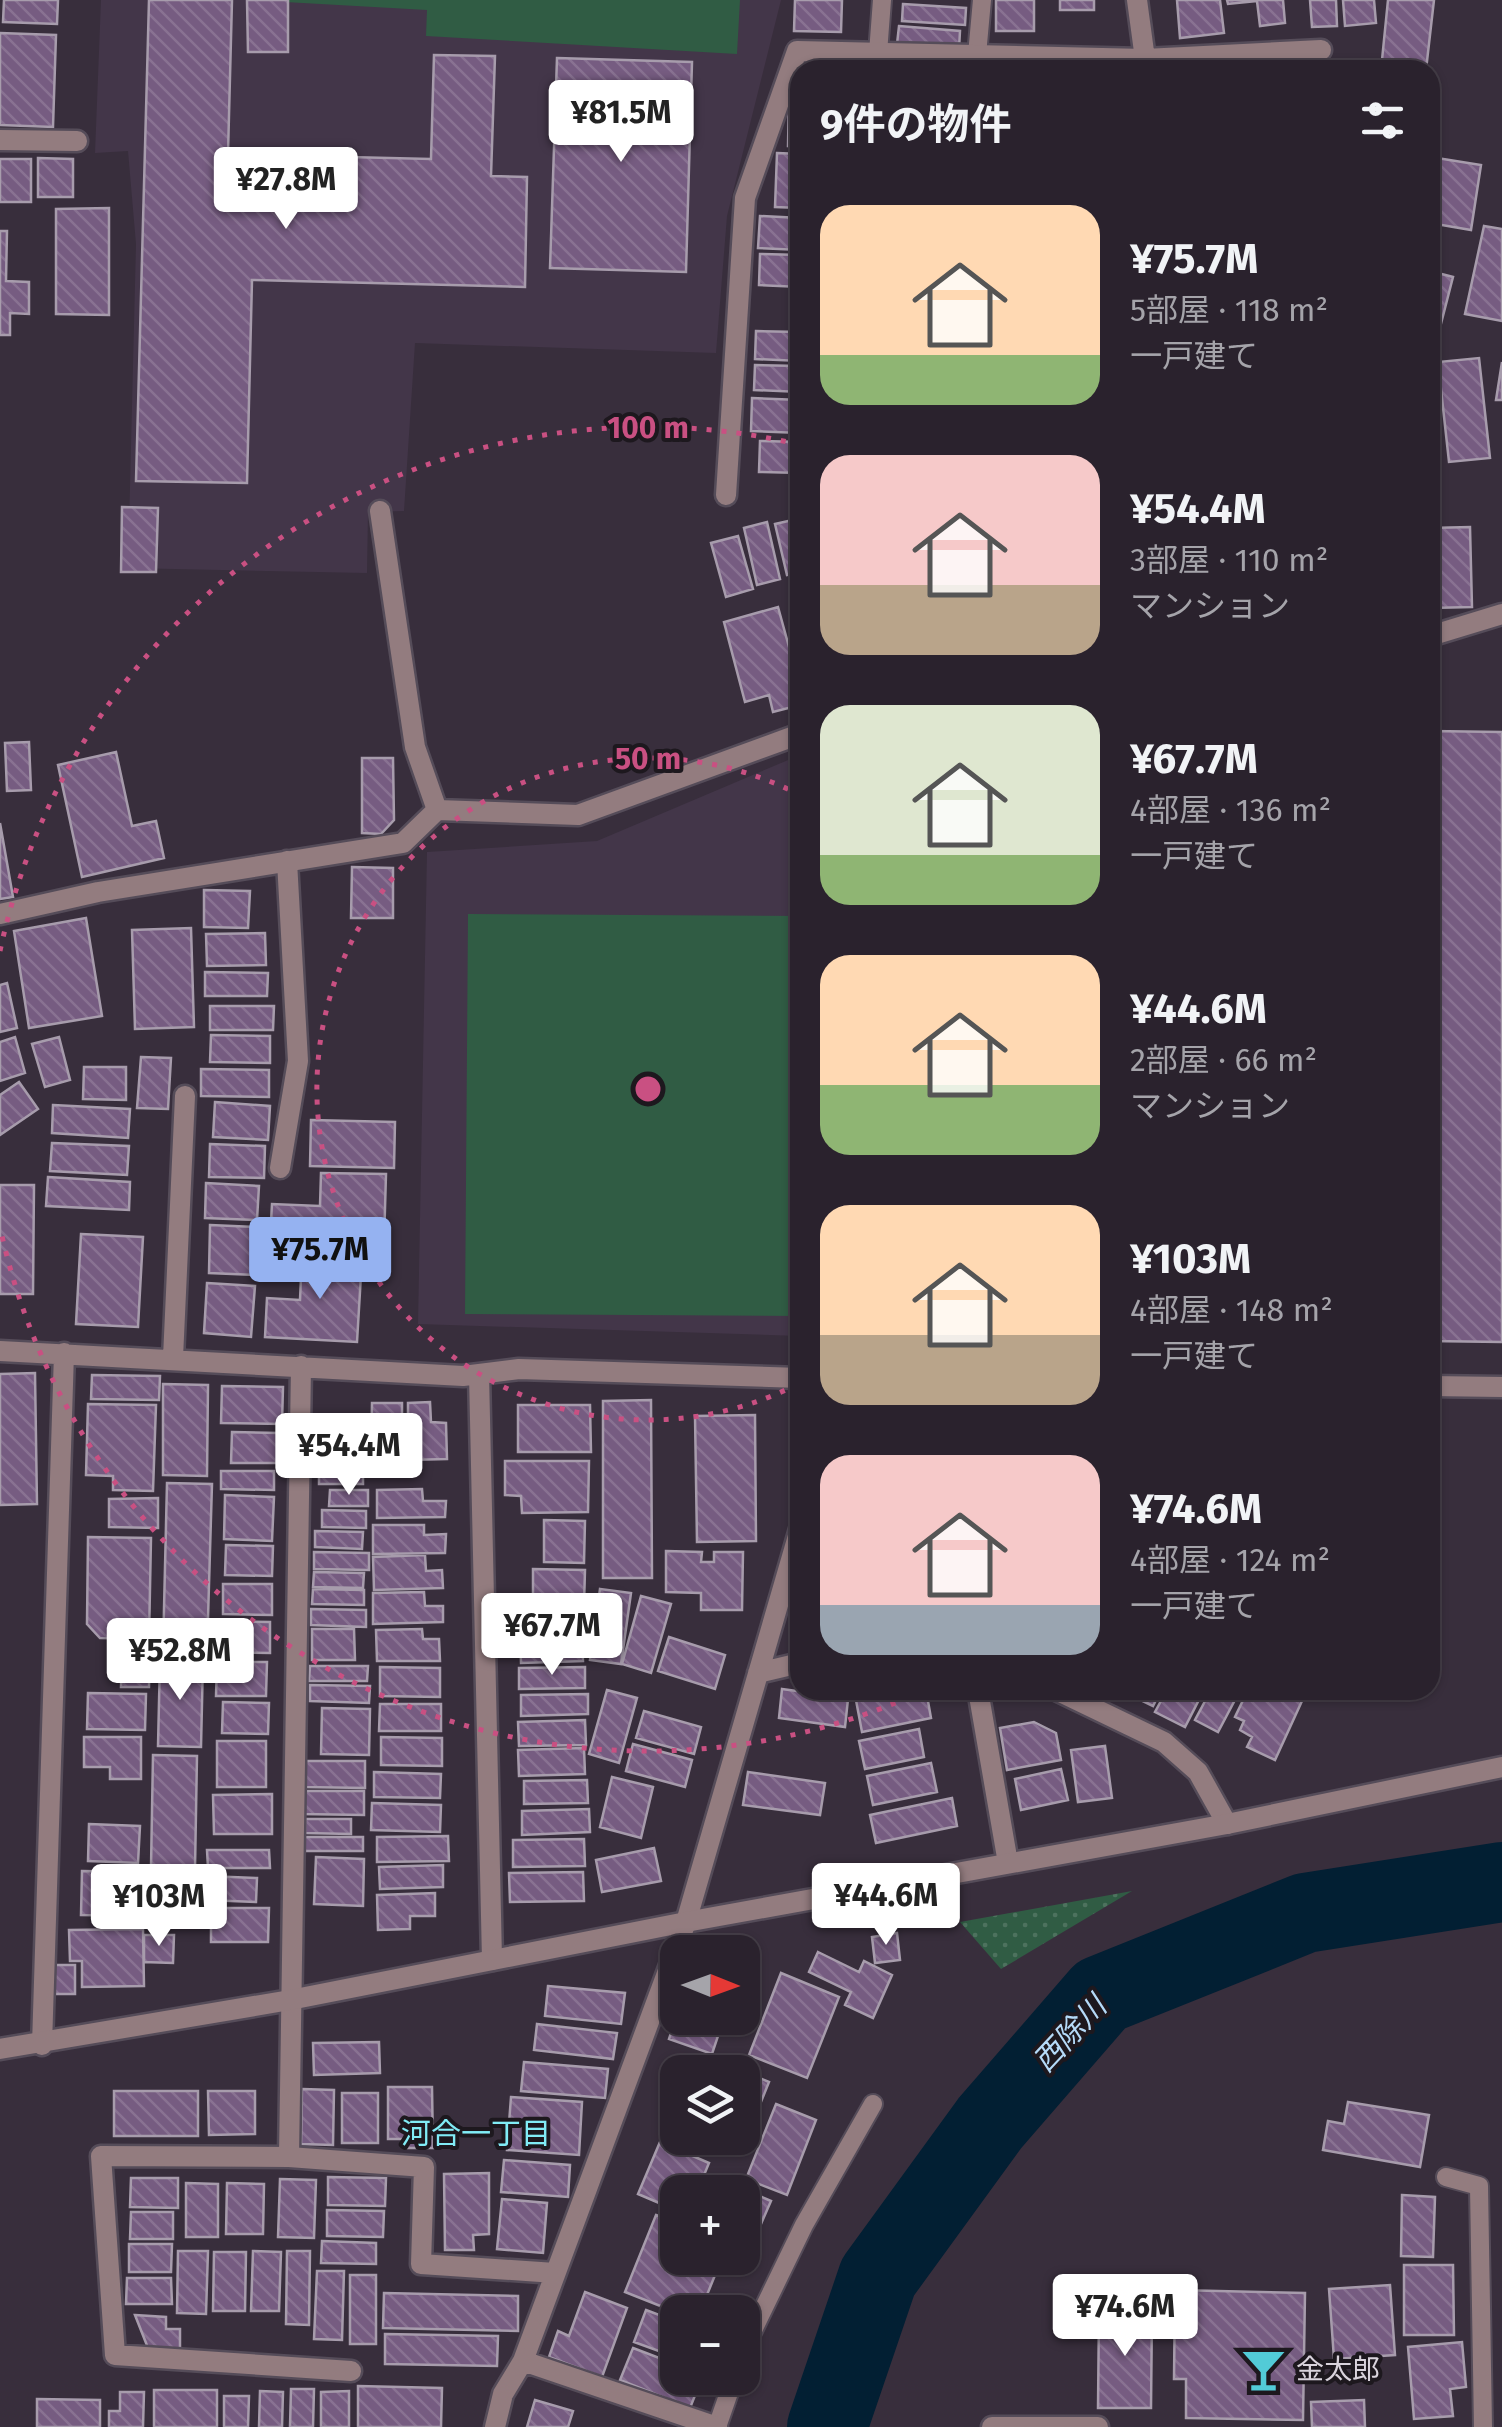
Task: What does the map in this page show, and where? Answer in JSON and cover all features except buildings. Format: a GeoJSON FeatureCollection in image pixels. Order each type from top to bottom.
{"type":"FeatureCollection","features":[{"type":"Feature","properties":{"kind":"street"},"geometry":{"type":"LineString","coordinates":[[1137,0],[1145,60]]}},
{"type":"Feature","properties":{"kind":"street"},"geometry":{"type":"LineString","coordinates":[[1196,60],[1321,50]]}},
{"type":"Feature","properties":{"kind":"street"},"geometry":{"type":"LineString","coordinates":[[794,60],[797,51],[1071,60]]}},
{"type":"Feature","properties":{"kind":"street"},"geometry":{"type":"LineString","coordinates":[[726,495],[745,198],[790,71]]}},
{"type":"Feature","properties":{"kind":"street"},"geometry":{"type":"LineString","coordinates":[[0,140],[77,141]]}},
{"type":"Feature","properties":{"kind":"street"},"geometry":{"type":"LineString","coordinates":[[380,511],[415,747],[437,810]]}},
{"type":"Feature","properties":{"kind":"street"},"geometry":{"type":"LineString","coordinates":[[1440,633],[1502,614]]}},
{"type":"Feature","properties":{"kind":"street"},"geometry":{"type":"LineString","coordinates":[[0,914],[98,892],[404,843],[437,810],[578,815],[790,738]]}},
{"type":"Feature","properties":{"kind":"street"},"geometry":{"type":"LineString","coordinates":[[280,1168],[298,1061],[287,860]]}},
{"type":"Feature","properties":{"kind":"street"},"geometry":{"type":"LineString","coordinates":[[173,1358],[185,1096]]}},
{"type":"Feature","properties":{"kind":"street"},"geometry":{"type":"LineString","coordinates":[[0,1351],[478,1374],[519,1369],[790,1378]]}},
{"type":"Feature","properties":{"kind":"street"},"geometry":{"type":"LineString","coordinates":[[42,2045],[64,1353]]}},
{"type":"Feature","properties":{"kind":"street"},"geometry":{"type":"LineString","coordinates":[[290,2156],[301,1366]]}},
{"type":"Feature","properties":{"kind":"street"},"geometry":{"type":"LineString","coordinates":[[478,1374],[492,1960]]}},
{"type":"Feature","properties":{"kind":"street"},"geometry":{"type":"LineString","coordinates":[[1440,1386],[1502,1387]]}},
{"type":"Feature","properties":{"kind":"street"},"geometry":{"type":"LineString","coordinates":[[495,2427],[503,2394],[523,2361],[686,1922],[790,1564]]}},
{"type":"Feature","properties":{"kind":"street"},"geometry":{"type":"LineString","coordinates":[[758,1674],[790,1666]]}},
{"type":"Feature","properties":{"kind":"street"},"geometry":{"type":"LineString","coordinates":[[980,1700],[1008,1863]]}},
{"type":"Feature","properties":{"kind":"street"},"geometry":{"type":"LineString","coordinates":[[1077,1700],[1164,1742],[1198,1772],[1227,1824]]}},
{"type":"Feature","properties":{"kind":"street"},"geometry":{"type":"LineString","coordinates":[[0,2048],[42,2045],[290,2000],[686,1922],[1227,1824],[1502,1767]]}},
{"type":"Feature","properties":{"kind":"street"},"geometry":{"type":"LineString","coordinates":[[351,2371],[115,2355],[101,2156],[290,2156],[424,2167],[421,2264],[556,2273]]}},
{"type":"Feature","properties":{"kind":"street"},"geometry":{"type":"LineString","coordinates":[[523,2361],[717,2427]]}},
{"type":"Feature","properties":{"kind":"street"},"geometry":{"type":"LineString","coordinates":[[992,2427],[1098,2427]]}},
{"type":"Feature","properties":{"kind":"lane"},"geometry":{"type":"LineString","coordinates":[[878,53],[882,0]]}},
{"type":"Feature","properties":{"kind":"lane"},"geometry":{"type":"LineString","coordinates":[[977,55],[982,0]]}},
{"type":"Feature","properties":{"kind":"lane"},"geometry":{"type":"LineString","coordinates":[[760,2316],[804,2224],[872,2104]]}},
{"type":"Feature","properties":{"kind":"lane"},"geometry":{"type":"LineString","coordinates":[[1446,2178],[1479,2186],[1484,2427]]}},
{"type":"Feature","properties":{"kind":"lane"},"geometry":{"type":"LineString","coordinates":[[717,2427],[728,2395]]}},
{"type":"Feature","properties":{"kind":"shaded area"},"geometry":{"type":"Polygon","coordinates":[[[101,0],[781,0],[727,216],[716,353],[415,343],[404,511],[368,512],[367,573],[128,568],[136,244],[128,151],[95,153],[101,0]]]}},
{"type":"Feature","properties":{"kind":"shaded area"},"geometry":{"type":"Polygon","coordinates":[[[790,759],[790,1336],[418,1324],[427,852],[597,841],[790,759]]]}},
{"type":"Feature","properties":{"kind":"green space"},"geometry":{"type":"Polygon","coordinates":[[[251,0],[740,0],[737,54],[426,36],[427,10],[251,0]]]}},
{"type":"Feature","properties":{"kind":"green space"},"geometry":{"type":"Polygon","coordinates":[[[468,914],[790,916],[790,1316],[465,1314],[468,914]]]}},
{"type":"Feature","properties":{"kind":"green space"},"geometry":{"type":"Polygon","coordinates":[[[1132,1891],[1001,1969],[960,1922],[1132,1891]]]}},
{"type":"Feature","properties":{"kind":"waterway","name":"西除川"},"geometry":{"type":"LineString","coordinates":[[827,2427],[878,2277],[990,2123],[1101,1995],[1305,1913],[1502,1882]]}},
{"type":"Feature","properties":{"kind":"place","name":"金太郎"},"geometry":{"type":"Point","coordinates":[1263,2369]}},
{"type":"Feature","properties":{"kind":"district","name":"河合一丁目"},"geometry":{"type":"Point","coordinates":[476,2134]}}]}
